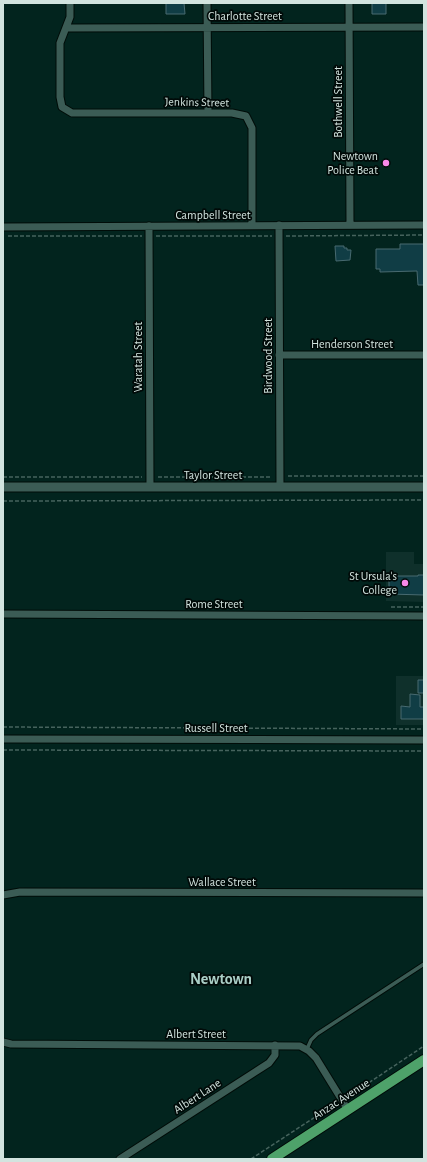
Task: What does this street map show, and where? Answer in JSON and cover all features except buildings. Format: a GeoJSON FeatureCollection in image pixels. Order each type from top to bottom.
{"type":"FeatureCollection","features":[{"type":"Feature","properties":{"kind":"main road","name":"Anzac Avenue"},"geometry":{"type":"LineString","coordinates":[[272,1159],[424,1060]]}},
{"type":"Feature","properties":{"kind":"street"},"geometry":{"type":"LineString","coordinates":[[66,28],[70,17],[70,3]]}},
{"type":"Feature","properties":{"kind":"street"},"geometry":{"type":"LineString","coordinates":[[207,3],[208,113]]}},
{"type":"Feature","properties":{"kind":"street","name":"Bothwell Street"},"geometry":{"type":"LineString","coordinates":[[349,3],[350,226]]}},
{"type":"Feature","properties":{"kind":"street","name":"Charlotte Street"},"geometry":{"type":"LineString","coordinates":[[66,28],[424,27]]}},
{"type":"Feature","properties":{"kind":"street","name":"Jenkins Street"},"geometry":{"type":"LineString","coordinates":[[66,28],[60,43],[60,97],[62,107],[72,113],[232,113],[246,116],[252,128],[252,225]]}},
{"type":"Feature","properties":{"kind":"street","name":"Campbell Street"},"geometry":{"type":"LineString","coordinates":[[3,227],[424,225]]}},
{"type":"Feature","properties":{"kind":"street","name":"Waratah Street"},"geometry":{"type":"LineString","coordinates":[[149,226],[150,487]]}},
{"type":"Feature","properties":{"kind":"street","name":"Birdwood Street"},"geometry":{"type":"LineString","coordinates":[[279,226],[280,487]]}},
{"type":"Feature","properties":{"kind":"street","name":"Henderson Street"},"geometry":{"type":"LineString","coordinates":[[279,355],[424,355]]}},
{"type":"Feature","properties":{"kind":"street","name":"Taylor Street"},"geometry":{"type":"LineString","coordinates":[[3,487],[424,487]]}},
{"type":"Feature","properties":{"kind":"street","name":"Rome Street"},"geometry":{"type":"LineString","coordinates":[[3,614],[424,616]]}},
{"type":"Feature","properties":{"kind":"street","name":"Russell Street"},"geometry":{"type":"LineString","coordinates":[[5,738],[424,740]]}},
{"type":"Feature","properties":{"kind":"street","name":"Wallace Street"},"geometry":{"type":"LineString","coordinates":[[3,890],[20,892],[424,893]]}},
{"type":"Feature","properties":{"kind":"street","name":"Wallace Street"},"geometry":{"type":"LineString","coordinates":[[3,895],[20,892]]}},
{"type":"Feature","properties":{"kind":"street","name":"Albert Street"},"geometry":{"type":"LineString","coordinates":[[3,1042],[11,1044],[294,1045],[306,1049]]}},
{"type":"Feature","properties":{"kind":"street","name":"Albert Street"},"geometry":{"type":"LineString","coordinates":[[3,1046],[11,1044]]}},
{"type":"Feature","properties":{"kind":"street","name":"Albert Lane"},"geometry":{"type":"LineString","coordinates":[[120,1159],[269,1063],[275,1055],[275,1045]]}},
{"type":"Feature","properties":{"kind":"street"},"geometry":{"type":"LineString","coordinates":[[306,1049],[316,1058],[348,1110]]}},
{"type":"Feature","properties":{"kind":"lane"},"geometry":{"type":"LineString","coordinates":[[306,1049],[317,1034],[424,964]]}},
{"type":"Feature","properties":{"kind":"path"},"geometry":{"type":"LineString","coordinates":[[3,236],[424,235]]}},
{"type":"Feature","properties":{"kind":"path"},"geometry":{"type":"LineString","coordinates":[[3,477],[424,476]]}},
{"type":"Feature","properties":{"kind":"path"},"geometry":{"type":"LineString","coordinates":[[3,501],[424,500]]}},
{"type":"Feature","properties":{"kind":"path"},"geometry":{"type":"LineString","coordinates":[[3,727],[424,729]]}},
{"type":"Feature","properties":{"kind":"path"},"geometry":{"type":"LineString","coordinates":[[3,750],[424,751]]}},
{"type":"Feature","properties":{"kind":"shaded area","name":"St Ursula's College"},"geometry":{"type":"Polygon","coordinates":[[[386,552],[414,552],[414,564],[424,564],[424,602],[386,601],[386,552]]]}},
{"type":"Feature","properties":{"kind":"shaded area"},"geometry":{"type":"Polygon","coordinates":[[[396,676],[424,676],[424,725],[396,725],[396,676]]]}},
{"type":"Feature","properties":{"kind":"place","name":"Newtown Police Beat"},"geometry":{"type":"Point","coordinates":[386,163]}},
{"type":"Feature","properties":{"kind":"place","name":"St Ursula's College"},"geometry":{"type":"Point","coordinates":[405,583]}},
{"type":"Feature","properties":{"kind":"district","name":"Newtown"},"geometry":{"type":"Point","coordinates":[221,979]}}]}
